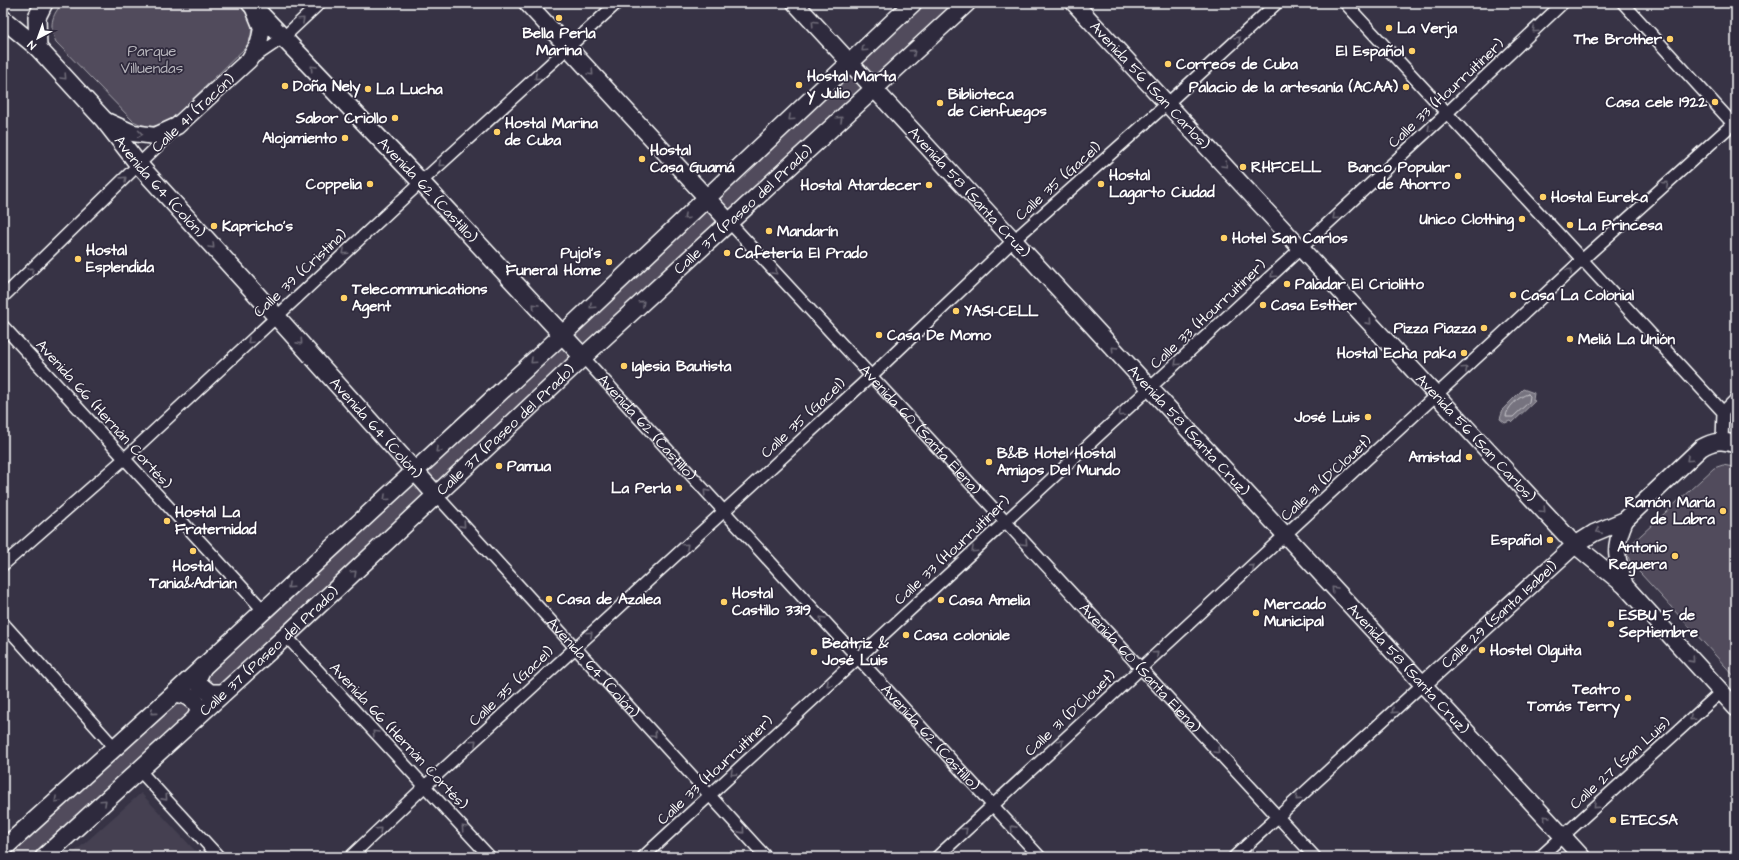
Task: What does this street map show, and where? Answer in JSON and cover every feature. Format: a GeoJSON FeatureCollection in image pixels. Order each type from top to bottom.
{"type":"FeatureCollection","features":[{"type":"Feature","properties":{"kind":"main road"},"geometry":{"type":"LineString","coordinates":[[38,48],[37,17],[44,3]]}},
{"type":"Feature","properties":{"kind":"main road","name":"Avenida 60 (Santa Elena)"},"geometry":{"type":"LineString","coordinates":[[527,3],[730,223]]}},
{"type":"Feature","properties":{"kind":"main road","name":"Avenida 58 (Santa Cruz)"},"geometry":{"type":"LineString","coordinates":[[795,3],[1582,857]]}},
{"type":"Feature","properties":{"kind":"main road","name":"Calle 37 (Paseo del Prado)"},"geometry":{"type":"LineString","coordinates":[[3,850],[114,747],[175,694],[562,335],[913,3]]}},
{"type":"Feature","properties":{"kind":"main road","name":"Calle 37 (Paseo del Prado)"},"geometry":{"type":"LineString","coordinates":[[44,857],[286,636],[437,496],[583,357],[730,223],[873,88],[967,3]]}},
{"type":"Feature","properties":{"kind":"main road","name":"Avenida 56 (San Carlos)"},"geometry":{"type":"LineString","coordinates":[[1074,3],[1575,545],[1625,586],[1736,708]]}},
{"type":"Feature","properties":{"kind":"main road"},"geometry":{"type":"LineString","coordinates":[[249,60],[259,43],[262,28],[252,5]]}},
{"type":"Feature","properties":{"kind":"main road","name":"Avenida 62 (Castillo)"},"geometry":{"type":"LineString","coordinates":[[252,5],[421,182],[583,357]]}},
{"type":"Feature","properties":{"kind":"main road","name":"Avenida 64 (Colón)"},"geometry":{"type":"LineString","coordinates":[[3,19],[38,48],[104,120],[139,166],[437,496]]}},
{"type":"Feature","properties":{"kind":"main road","name":"Calle 41 (Tacón)"},"geometry":{"type":"LineString","coordinates":[[177,126],[249,60]]}},
{"type":"Feature","properties":{"kind":"main road"},"geometry":{"type":"LineString","coordinates":[[104,120],[133,133],[155,136],[177,126]]}},
{"type":"Feature","properties":{"kind":"main road","name":"Calle 29 (Santa Isabel)"},"geometry":{"type":"LineString","coordinates":[[1423,684],[1575,545],[1594,533],[1625,520],[1701,448],[1709,443],[1729,443]]}},
{"type":"Feature","properties":{"kind":"main road"},"geometry":{"type":"LineString","coordinates":[[1625,520],[1618,538],[1616,552],[1625,586]]}},
{"type":"Feature","properties":{"kind":"main road"},"geometry":{"type":"LineString","coordinates":[[203,667],[198,677],[199,684],[210,693],[223,692]]}},
{"type":"Feature","properties":{"kind":"main road"},"geometry":{"type":"LineString","coordinates":[[175,694],[186,695],[196,702],[199,708],[197,716]]}},
{"type":"Feature","properties":{"kind":"street","name":"Calle 41 (Tacón)"},"geometry":{"type":"LineString","coordinates":[[249,60],[284,37],[320,3]]}},
{"type":"Feature","properties":{"kind":"street","name":"Calle 39 (Cristina)"},"geometry":{"type":"LineString","coordinates":[[3,565],[124,459],[276,316],[617,3]]}},
{"type":"Feature","properties":{"kind":"street","name":"Calle 35 (Gacel)"},"geometry":{"type":"LineString","coordinates":[[350,857],[425,786],[871,376],[1014,240],[1168,103],[1277,3]]}},
{"type":"Feature","properties":{"kind":"street"},"geometry":{"type":"LineString","coordinates":[[1345,3],[1723,412],[1729,443]]}},
{"type":"Feature","properties":{"kind":"street","name":"Calle 33 (Hourruitiner)"},"geometry":{"type":"LineString","coordinates":[[643,857],[1447,113],[1563,3]]}},
{"type":"Feature","properties":{"kind":"street"},"geometry":{"type":"LineString","coordinates":[[1623,3],[1735,124]]}},
{"type":"Feature","properties":{"kind":"street","name":"Calle 31 (D'Clouet)"},"geometry":{"type":"LineString","coordinates":[[937,857],[1286,536],[1582,260],[1735,124]]}},
{"type":"Feature","properties":{"kind":"street","name":"Calle 41 (Tacón)"},"geometry":{"type":"LineString","coordinates":[[3,297],[139,166],[177,126]]}},
{"type":"Feature","properties":{"kind":"street","name":"Avenida 60 (Santa Elena)"},"geometry":{"type":"LineString","coordinates":[[730,223],[1315,857]]}},
{"type":"Feature","properties":{"kind":"street","name":"Avenida 66 (Hernán Cortés)"},"geometry":{"type":"LineString","coordinates":[[3,326],[264,611]]}},
{"type":"Feature","properties":{"kind":"street","name":"Avenida 62 (Castillo)"},"geometry":{"type":"LineString","coordinates":[[583,357],[1040,857]]}},
{"type":"Feature","properties":{"kind":"street"},"geometry":{"type":"LineString","coordinates":[[1723,412],[1736,399]]}},
{"type":"Feature","properties":{"kind":"street","name":"Avenida 64 (Colón)"},"geometry":{"type":"LineString","coordinates":[[437,496],[574,649],[766,857]]}},
{"type":"Feature","properties":{"kind":"street"},"geometry":{"type":"LineString","coordinates":[[3,623],[114,747]]}},
{"type":"Feature","properties":{"kind":"street","name":"Avenida 66 (Hernán Cortés)"},"geometry":{"type":"LineString","coordinates":[[286,636],[490,857]]}},
{"type":"Feature","properties":{"kind":"street","name":"Calle 29 (Santa Isabel)"},"geometry":{"type":"LineString","coordinates":[[1234,857],[1423,684]]}},
{"type":"Feature","properties":{"kind":"street","name":"Calle 27 (San Luis)"},"geometry":{"type":"LineString","coordinates":[[1540,857],[1721,692]]}},
{"type":"Feature","properties":{"kind":"street"},"geometry":{"type":"LineString","coordinates":[[139,770],[218,857]]}},
{"type":"Feature","properties":{"kind":"shaded area"},"geometry":{"type":"Polygon","coordinates":[[[141,793],[201,857],[69,857],[141,793]]]}},
{"type":"Feature","properties":{"kind":"green space","name":"Parque Villuendas"},"geometry":{"type":"Polygon","coordinates":[[[63,3],[239,3],[250,19],[252,29],[246,47],[170,121],[161,125],[147,126],[133,121],[56,42],[52,31],[52,21],[56,12],[63,3]]]}},
{"type":"Feature","properties":{"kind":"green space"},"geometry":{"type":"Polygon","coordinates":[[[924,3],[958,3],[221,686],[215,687],[209,683],[207,672],[924,3]]]}},
{"type":"Feature","properties":{"kind":"green space"},"geometry":{"type":"Polygon","coordinates":[[[1723,465],[1733,467],[1736,470],[1736,678],[1630,562],[1627,553],[1629,546],[1714,468],[1723,465]]]}},
{"type":"Feature","properties":{"kind":"green space"},"geometry":{"type":"Polygon","coordinates":[[[179,698],[189,701],[193,712],[35,857],[8,857],[179,698]]]}},
{"type":"Feature","properties":{"kind":"water"},"geometry":{"type":"Polygon","coordinates":[[[1523,389],[1534,393],[1533,400],[1535,401],[1512,423],[1510,421],[1505,423],[1500,419],[1502,413],[1501,411],[1523,389]]]}},
{"type":"Feature","properties":{"kind":"place","name":"Bella Perla Marina"},"geometry":{"type":"Point","coordinates":[559,18]}},
{"type":"Feature","properties":{"kind":"place","name":"La Verja"},"geometry":{"type":"Point","coordinates":[1389,28]}},
{"type":"Feature","properties":{"kind":"place","name":"The Brother"},"geometry":{"type":"Point","coordinates":[1670,39]}},
{"type":"Feature","properties":{"kind":"place","name":"El Español"},"geometry":{"type":"Point","coordinates":[1412,51]}},
{"type":"Feature","properties":{"kind":"place","name":"Correos de Cuba"},"geometry":{"type":"Point","coordinates":[1168,64]}},
{"type":"Feature","properties":{"kind":"place","name":"Hostal Marta y Julio"},"geometry":{"type":"Point","coordinates":[799,85]}},
{"type":"Feature","properties":{"kind":"place","name":"Doña Nely"},"geometry":{"type":"Point","coordinates":[285,86]}},
{"type":"Feature","properties":{"kind":"place","name":"Palacio de la artesanía (ACAA)"},"geometry":{"type":"Point","coordinates":[1406,87]}},
{"type":"Feature","properties":{"kind":"place","name":"La Lucha"},"geometry":{"type":"Point","coordinates":[368,89]}},
{"type":"Feature","properties":{"kind":"place","name":"Casa cele 1922"},"geometry":{"type":"Point","coordinates":[1715,102]}},
{"type":"Feature","properties":{"kind":"place","name":"Biblioteca de Cienfuegos"},"geometry":{"type":"Point","coordinates":[940,103]}},
{"type":"Feature","properties":{"kind":"place","name":"Sabor Criollo"},"geometry":{"type":"Point","coordinates":[395,118]}},
{"type":"Feature","properties":{"kind":"place","name":"Hostal Marina de Cuba"},"geometry":{"type":"Point","coordinates":[497,132]}},
{"type":"Feature","properties":{"kind":"place","name":"Alojamiento"},"geometry":{"type":"Point","coordinates":[345,138]}},
{"type":"Feature","properties":{"kind":"place","name":"Hostal Casa Guamá"},"geometry":{"type":"Point","coordinates":[642,159]}},
{"type":"Feature","properties":{"kind":"place","name":"RHFCELL"},"geometry":{"type":"Point","coordinates":[1243,167]}},
{"type":"Feature","properties":{"kind":"place","name":"Banco Popular de Ahorro"},"geometry":{"type":"Point","coordinates":[1458,176]}},
{"type":"Feature","properties":{"kind":"place","name":"Coppelia"},"geometry":{"type":"Point","coordinates":[370,184]}},
{"type":"Feature","properties":{"kind":"place","name":"Hostal Lagarto Ciudad"},"geometry":{"type":"Point","coordinates":[1101,184]}},
{"type":"Feature","properties":{"kind":"place","name":"Hostal Atardecer"},"geometry":{"type":"Point","coordinates":[929,185]}},
{"type":"Feature","properties":{"kind":"place","name":"Hostal Eureka"},"geometry":{"type":"Point","coordinates":[1543,197]}},
{"type":"Feature","properties":{"kind":"place","name":"Unico Clothing"},"geometry":{"type":"Point","coordinates":[1522,219]}},
{"type":"Feature","properties":{"kind":"place","name":"La Princesa"},"geometry":{"type":"Point","coordinates":[1570,225]}},
{"type":"Feature","properties":{"kind":"place","name":"Kapricho's"},"geometry":{"type":"Point","coordinates":[214,226]}},
{"type":"Feature","properties":{"kind":"place","name":"Mandarín"},"geometry":{"type":"Point","coordinates":[769,231]}},
{"type":"Feature","properties":{"kind":"place","name":"Hotel San Carlos"},"geometry":{"type":"Point","coordinates":[1224,238]}},
{"type":"Feature","properties":{"kind":"place","name":"Cafetería El Prado"},"geometry":{"type":"Point","coordinates":[727,253]}},
{"type":"Feature","properties":{"kind":"place","name":"Hostal Esplendida"},"geometry":{"type":"Point","coordinates":[78,259]}},
{"type":"Feature","properties":{"kind":"place","name":"Pujol's Funeral Home"},"geometry":{"type":"Point","coordinates":[609,262]}},
{"type":"Feature","properties":{"kind":"place","name":"Paladar El Criolitto"},"geometry":{"type":"Point","coordinates":[1287,284]}},
{"type":"Feature","properties":{"kind":"place","name":"Casa La Colonial"},"geometry":{"type":"Point","coordinates":[1513,295]}},
{"type":"Feature","properties":{"kind":"place","name":"Telecommunications Agent"},"geometry":{"type":"Point","coordinates":[344,298]}},
{"type":"Feature","properties":{"kind":"place","name":"Casa Esther"},"geometry":{"type":"Point","coordinates":[1263,305]}},
{"type":"Feature","properties":{"kind":"place","name":"YASI-CELL"},"geometry":{"type":"Point","coordinates":[956,311]}},
{"type":"Feature","properties":{"kind":"place","name":"Pizza Piazza"},"geometry":{"type":"Point","coordinates":[1484,328]}},
{"type":"Feature","properties":{"kind":"place","name":"Casa De Momo"},"geometry":{"type":"Point","coordinates":[879,335]}},
{"type":"Feature","properties":{"kind":"place","name":"Meliá La Unión"},"geometry":{"type":"Point","coordinates":[1570,339]}},
{"type":"Feature","properties":{"kind":"place","name":"Hostal Echa paka"},"geometry":{"type":"Point","coordinates":[1464,353]}},
{"type":"Feature","properties":{"kind":"place","name":"Iglesia Bautista"},"geometry":{"type":"Point","coordinates":[624,366]}},
{"type":"Feature","properties":{"kind":"place","name":"José Luis"},"geometry":{"type":"Point","coordinates":[1368,417]}},
{"type":"Feature","properties":{"kind":"place","name":"Amistad"},"geometry":{"type":"Point","coordinates":[1469,457]}},
{"type":"Feature","properties":{"kind":"place","name":"B&B Hotel Hostal Amigos Del Mundo"},"geometry":{"type":"Point","coordinates":[989,462]}},
{"type":"Feature","properties":{"kind":"place","name":"Pamua"},"geometry":{"type":"Point","coordinates":[499,466]}},
{"type":"Feature","properties":{"kind":"place","name":"La Perla"},"geometry":{"type":"Point","coordinates":[679,488]}},
{"type":"Feature","properties":{"kind":"place","name":"Ramón María de Labra"},"geometry":{"type":"Point","coordinates":[1723,511]}},
{"type":"Feature","properties":{"kind":"place","name":"Hostal La Fraternidad"},"geometry":{"type":"Point","coordinates":[167,521]}},
{"type":"Feature","properties":{"kind":"place","name":"Español"},"geometry":{"type":"Point","coordinates":[1550,540]}},
{"type":"Feature","properties":{"kind":"place","name":"Hostal Tania&Adrian"},"geometry":{"type":"Point","coordinates":[193,551]}},
{"type":"Feature","properties":{"kind":"place","name":"Antonio Reguera"},"geometry":{"type":"Point","coordinates":[1675,556]}},
{"type":"Feature","properties":{"kind":"place","name":"Casa de Azalea"},"geometry":{"type":"Point","coordinates":[549,599]}},
{"type":"Feature","properties":{"kind":"place","name":"Casa Amelia"},"geometry":{"type":"Point","coordinates":[941,600]}},
{"type":"Feature","properties":{"kind":"place","name":"Hostal Castillo 3319"},"geometry":{"type":"Point","coordinates":[724,602]}},
{"type":"Feature","properties":{"kind":"place","name":"Mercado Municipal"},"geometry":{"type":"Point","coordinates":[1256,613]}},
{"type":"Feature","properties":{"kind":"place","name":"ESBU 5 de Septiembre"},"geometry":{"type":"Point","coordinates":[1611,624]}},
{"type":"Feature","properties":{"kind":"place","name":"Casa coloniale"},"geometry":{"type":"Point","coordinates":[906,635]}},
{"type":"Feature","properties":{"kind":"place","name":"Hostel Olguita"},"geometry":{"type":"Point","coordinates":[1482,650]}},
{"type":"Feature","properties":{"kind":"place","name":"Beatriz & José Luis"},"geometry":{"type":"Point","coordinates":[814,652]}},
{"type":"Feature","properties":{"kind":"place","name":"Teatro Tomás Terry"},"geometry":{"type":"Point","coordinates":[1628,698]}},
{"type":"Feature","properties":{"kind":"place","name":"ETECSA"},"geometry":{"type":"Point","coordinates":[1613,820]}}]}
